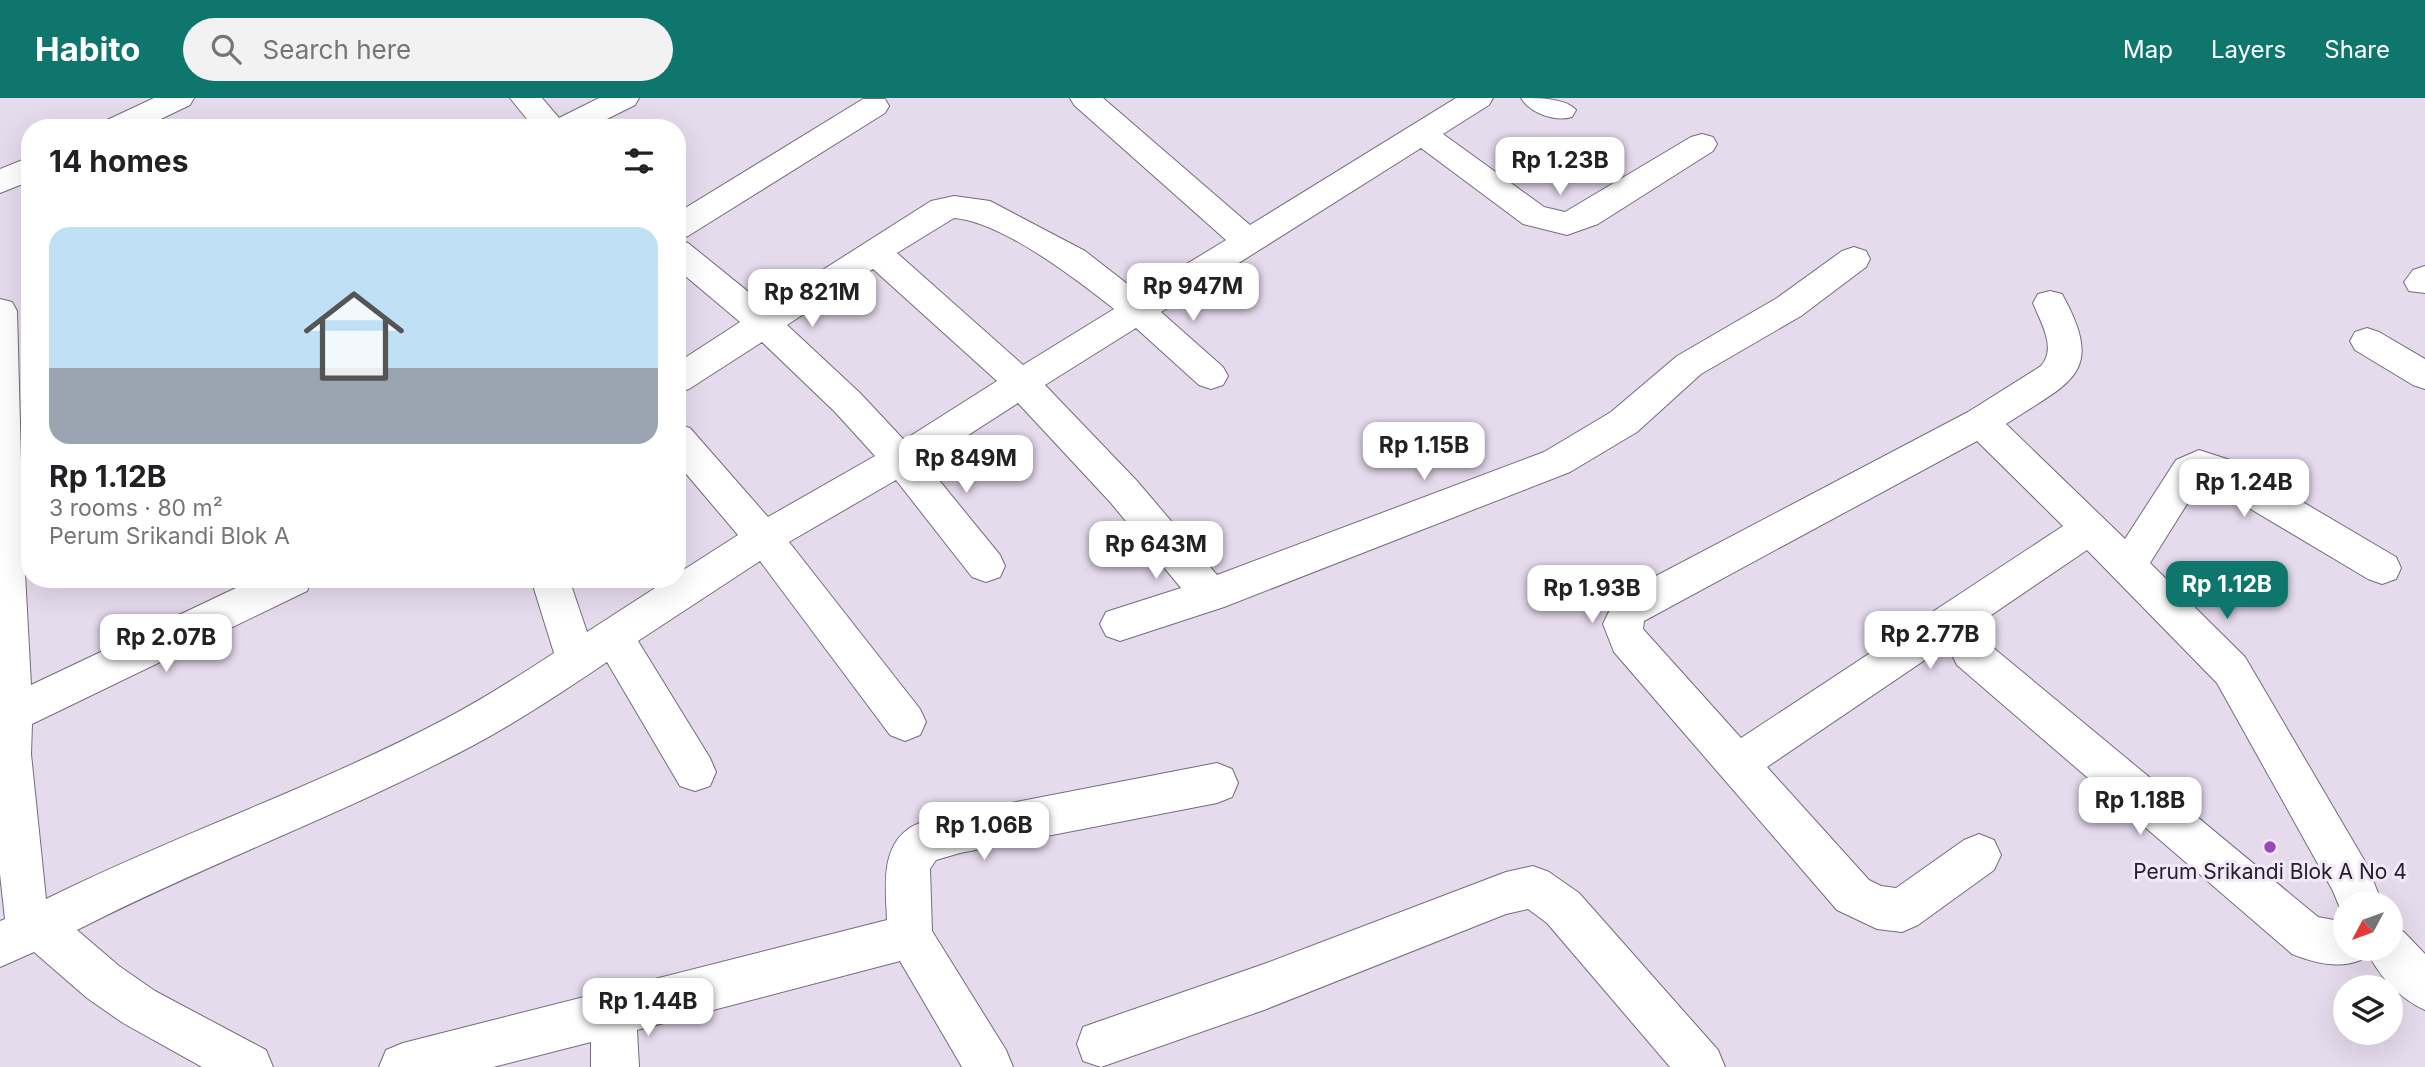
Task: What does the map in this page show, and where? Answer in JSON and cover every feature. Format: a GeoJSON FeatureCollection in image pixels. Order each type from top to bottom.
{"type":"FeatureCollection","features":[{"type":"Feature","properties":{"kind":"street"},"geometry":{"type":"LineString","coordinates":[[135,119],[179,98]]}},
{"type":"Feature","properties":{"kind":"street"},"geometry":{"type":"LineString","coordinates":[[525,98],[543,119]]}},
{"type":"Feature","properties":{"kind":"street"},"geometry":{"type":"LineString","coordinates":[[582,119],[624,98]]}},
{"type":"Feature","properties":{"kind":"street"},"geometry":{"type":"LineString","coordinates":[[1085,98],[1249,242]]}},
{"type":"Feature","properties":{"kind":"street"},"geometry":{"type":"LineString","coordinates":[[16,921],[114,888],[355,783],[458,733],[577,661],[764,538],[901,460],[1478,98]]}},
{"type":"Feature","properties":{"kind":"street"},"geometry":{"type":"LineString","coordinates":[[686,222],[874,106]]}},
{"type":"Feature","properties":{"kind":"street"},"geometry":{"type":"LineString","coordinates":[[1421,133],[1534,216],[1567,224],[1587,216],[1702,144]]}},
{"type":"Feature","properties":{"kind":"street"},"geometry":{"type":"LineString","coordinates":[[0,182],[21,172]]}},
{"type":"Feature","properties":{"kind":"street"},"geometry":{"type":"LineString","coordinates":[[686,374],[942,209],[961,206],[979,209],[1073,259],[1138,310],[1210,376]]}},
{"type":"Feature","properties":{"kind":"street"},"geometry":{"type":"LineString","coordinates":[[875,253],[1021,383],[1124,492],[1210,595]]}},
{"type":"Feature","properties":{"kind":"street"},"geometry":{"type":"LineString","coordinates":[[686,259],[766,324],[839,393],[901,460],[986,566]]}},
{"type":"Feature","properties":{"kind":"street"},"geometry":{"type":"LineString","coordinates":[[1120,624],[1210,595],[1557,463],[1624,422],[1689,365],[1789,307],[1854,259]]}},
{"type":"Feature","properties":{"kind":"street"},"geometry":{"type":"LineString","coordinates":[[1979,855],[1902,910],[1877,907],[1853,895],[1739,762],[1628,640],[1622,624],[1625,614],[1981,422],[2053,375],[2065,362],[2066,344],[2050,303]]}},
{"type":"Feature","properties":{"kind":"street"},"geometry":{"type":"LineString","coordinates":[[0,314],[5,616],[12,714],[10,754],[16,921]]}},
{"type":"Feature","properties":{"kind":"street"},"geometry":{"type":"LineString","coordinates":[[2367,341],[2425,376]]}},
{"type":"Feature","properties":{"kind":"street"},"geometry":{"type":"LineString","coordinates":[[1981,422],[2231,670],[2354,891]]}},
{"type":"Feature","properties":{"kind":"street"},"geometry":{"type":"LineString","coordinates":[[686,448],[764,538],[905,722]]}},
{"type":"Feature","properties":{"kind":"street"},"geometry":{"type":"LineString","coordinates":[[2128,566],[2189,470],[2199,465],[2220,471],[2382,568]]}},
{"type":"Feature","properties":{"kind":"street"},"geometry":{"type":"LineString","coordinates":[[1739,762],[2089,529]]}},
{"type":"Feature","properties":{"kind":"street"},"geometry":{"type":"LineString","coordinates":[[12,714],[274,588]]}},
{"type":"Feature","properties":{"kind":"street"},"geometry":{"type":"LineString","coordinates":[[553,588],[577,661]]}},
{"type":"Feature","properties":{"kind":"street"},"geometry":{"type":"LineString","coordinates":[[614,637],[695,772]]}},
{"type":"Feature","properties":{"kind":"street"},"geometry":{"type":"LineString","coordinates":[[1971,653],[2308,938],[2333,942]]}},
{"type":"Feature","properties":{"kind":"street"},"geometry":{"type":"LineString","coordinates":[[989,1067],[910,936],[907,872],[912,858],[922,844],[960,833],[1217,783]]}},
{"type":"Feature","properties":{"kind":"street"},"geometry":{"type":"LineString","coordinates":[[1100,1044],[1264,987],[1506,893],[1532,887],[1563,908],[1701,1067]]}},
{"type":"Feature","properties":{"kind":"street"},"geometry":{"type":"LineString","coordinates":[[16,921],[138,1007],[249,1067]]}},
{"type":"Feature","properties":{"kind":"street"},"geometry":{"type":"LineString","coordinates":[[403,1067],[910,936]]}},
{"type":"Feature","properties":{"kind":"street"},"geometry":{"type":"LineString","coordinates":[[2395,961],[2425,987]]}},
{"type":"Feature","properties":{"kind":"street"},"geometry":{"type":"LineString","coordinates":[[613,1012],[615,1067]]}},
{"type":"Feature","properties":{"kind":"place","name":"Perum Srikandi Blok A No 4"},"geometry":{"type":"Point","coordinates":[2270,847]}}]}
